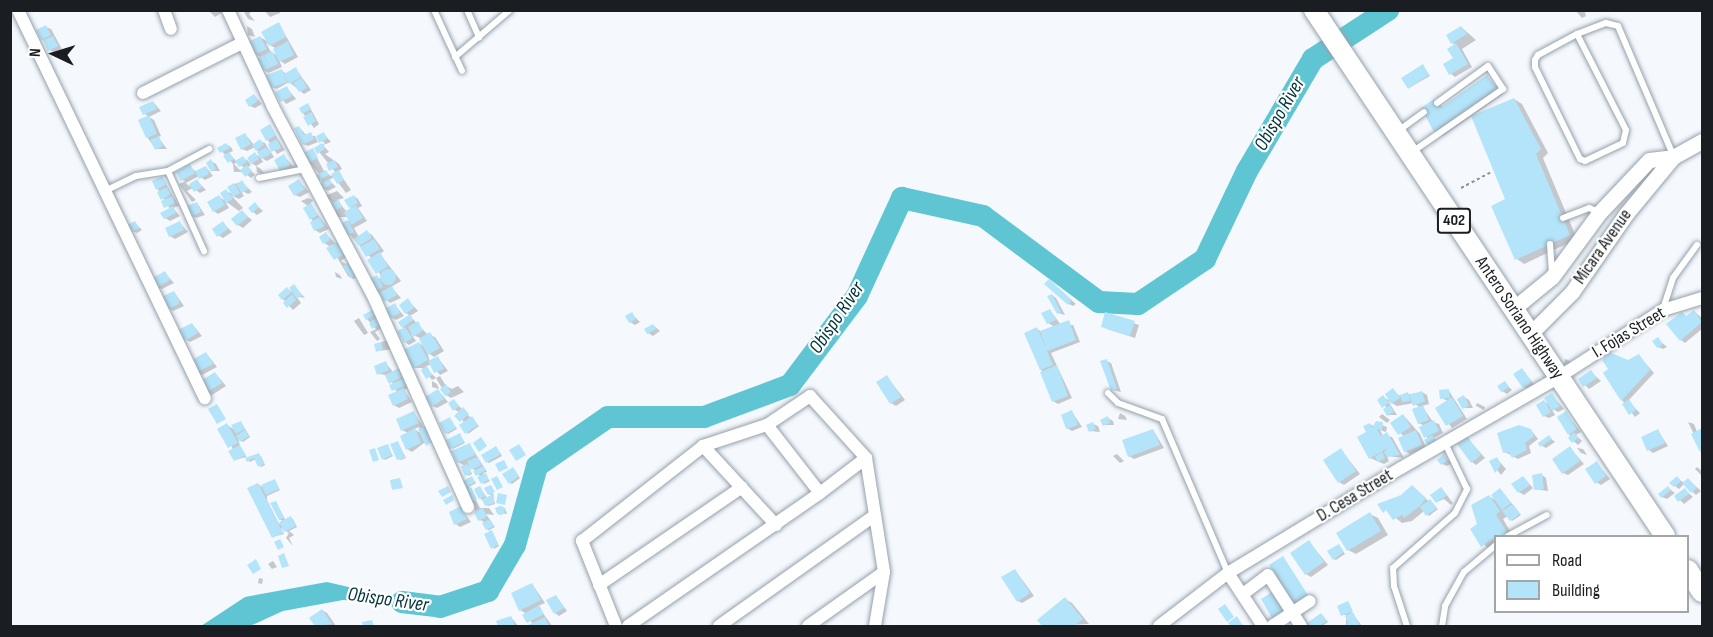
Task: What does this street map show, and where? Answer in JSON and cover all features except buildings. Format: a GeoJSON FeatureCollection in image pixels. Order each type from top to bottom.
{"type":"FeatureCollection","features":[{"type":"Feature","properties":{"kind":"main road","name":"Antero Soriano Highway"},"geometry":{"type":"LineString","coordinates":[[1314,10],[1664,535]]}},
{"type":"Feature","properties":{"kind":"street"},"geometry":{"type":"LineString","coordinates":[[18,10],[107,190],[205,398]]}},
{"type":"Feature","properties":{"kind":"street"},"geometry":{"type":"LineString","coordinates":[[164,10],[171,29]]}},
{"type":"Feature","properties":{"kind":"street"},"geometry":{"type":"LineString","coordinates":[[228,10],[305,169],[375,300],[468,507]]}},
{"type":"Feature","properties":{"kind":"street"},"geometry":{"type":"LineString","coordinates":[[143,93],[243,43]]}},
{"type":"Feature","properties":{"kind":"street","name":"Micara Avenue"},"geometry":{"type":"LineString","coordinates":[[1530,334],[1572,292],[1626,214],[1673,157],[1702,141]]}},
{"type":"Feature","properties":{"kind":"street","name":"Micara Avenue"},"geometry":{"type":"LineString","coordinates":[[1513,309],[1552,277],[1600,212],[1649,160],[1673,157]]}},
{"type":"Feature","properties":{"kind":"street","name":"I. Fojas Street"},"geometry":{"type":"LineString","coordinates":[[1559,377],[1663,310],[1702,298]]}},
{"type":"Feature","properties":{"kind":"street","name":"D. Cesa Street"},"geometry":{"type":"LineString","coordinates":[[1159,627],[1228,573],[1445,442],[1559,377]]}},
{"type":"Feature","properties":{"kind":"street"},"geometry":{"type":"LineString","coordinates":[[616,627],[582,541],[703,446],[767,425],[810,396],[866,458],[884,572],[875,627]]}},
{"type":"Feature","properties":{"kind":"street"},"geometry":{"type":"LineString","coordinates":[[767,425],[820,493]]}},
{"type":"Feature","properties":{"kind":"street"},"geometry":{"type":"LineString","coordinates":[[703,446],[776,525]]}},
{"type":"Feature","properties":{"kind":"street"},"geometry":{"type":"LineString","coordinates":[[628,627],[776,525],[866,458]]}},
{"type":"Feature","properties":{"kind":"street"},"geometry":{"type":"LineString","coordinates":[[599,585],[742,487]]}},
{"type":"Feature","properties":{"kind":"street"},"geometry":{"type":"LineString","coordinates":[[719,627],[875,515]]}},
{"type":"Feature","properties":{"kind":"street"},"geometry":{"type":"LineString","coordinates":[[808,627],[884,572]]}},
{"type":"Feature","properties":{"kind":"street"},"geometry":{"type":"LineString","coordinates":[[1228,573],[1263,627]]}},
{"type":"Feature","properties":{"kind":"street"},"geometry":{"type":"LineString","coordinates":[[1243,594],[1268,575],[1294,611],[1301,627]]}},
{"type":"Feature","properties":{"kind":"street"},"geometry":{"type":"LineString","coordinates":[[1272,627],[1310,601]]}},
{"type":"Feature","properties":{"kind":"lane"},"geometry":{"type":"LineString","coordinates":[[434,10],[462,71]]}},
{"type":"Feature","properties":{"kind":"lane"},"geometry":{"type":"LineString","coordinates":[[467,10],[479,37]]}},
{"type":"Feature","properties":{"kind":"lane"},"geometry":{"type":"LineString","coordinates":[[455,57],[510,10]]}},
{"type":"Feature","properties":{"kind":"lane"},"geometry":{"type":"LineString","coordinates":[[1577,34],[1626,130],[1623,143],[1585,161],[1576,154],[1535,67],[1538,55],[1577,34],[1606,23],[1618,26],[1673,157]]}},
{"type":"Feature","properties":{"kind":"lane"},"geometry":{"type":"LineString","coordinates":[[1409,154],[1503,89],[1488,66],[1437,103]]}},
{"type":"Feature","properties":{"kind":"lane"},"geometry":{"type":"LineString","coordinates":[[1395,133],[1424,112]]}},
{"type":"Feature","properties":{"kind":"lane"},"geometry":{"type":"LineString","coordinates":[[107,190],[136,176],[168,171],[209,150]]}},
{"type":"Feature","properties":{"kind":"lane"},"geometry":{"type":"LineString","coordinates":[[259,178],[305,169]]}},
{"type":"Feature","properties":{"kind":"lane"},"geometry":{"type":"LineString","coordinates":[[168,171],[204,251]]}},
{"type":"Feature","properties":{"kind":"lane"},"geometry":{"type":"LineString","coordinates":[[1563,218],[1589,208],[1600,212]]}},
{"type":"Feature","properties":{"kind":"lane"},"geometry":{"type":"LineString","coordinates":[[1550,244],[1552,277]]}},
{"type":"Feature","properties":{"kind":"lane"},"geometry":{"type":"LineString","coordinates":[[1663,310],[1673,278],[1697,245]]}},
{"type":"Feature","properties":{"kind":"lane"},"geometry":{"type":"LineString","coordinates":[[1108,393],[1118,403],[1162,419],[1228,573]]}},
{"type":"Feature","properties":{"kind":"lane"},"geometry":{"type":"LineString","coordinates":[[1407,627],[1394,586],[1393,568],[1455,513],[1467,489],[1445,442]]}},
{"type":"Feature","properties":{"kind":"lane"},"geometry":{"type":"LineString","coordinates":[[1512,535],[1548,515]]}},
{"type":"Feature","properties":{"kind":"lane"},"geometry":{"type":"LineString","coordinates":[[1442,627],[1445,606],[1464,572],[1494,547]]}},
{"type":"Feature","properties":{"kind":"path"},"geometry":{"type":"LineString","coordinates":[[1461,188],[1491,172]]}},
{"type":"Feature","properties":{"kind":"water"},"geometry":{"type":"Polygon","coordinates":[[[327,582],[430,606],[343,600],[283,611],[250,626],[201,626],[245,597],[327,582]]]}},
{"type":"Feature","properties":{"kind":"waterway","name":"Obispo River"},"geometry":{"type":"LineString","coordinates":[[402,602],[440,607],[488,591],[515,545],[537,466],[608,417],[704,417],[790,385],[857,296],[902,198],[983,216],[1099,302],[1138,304],[1205,259],[1247,171],[1313,59],[1388,10]]}}]}
